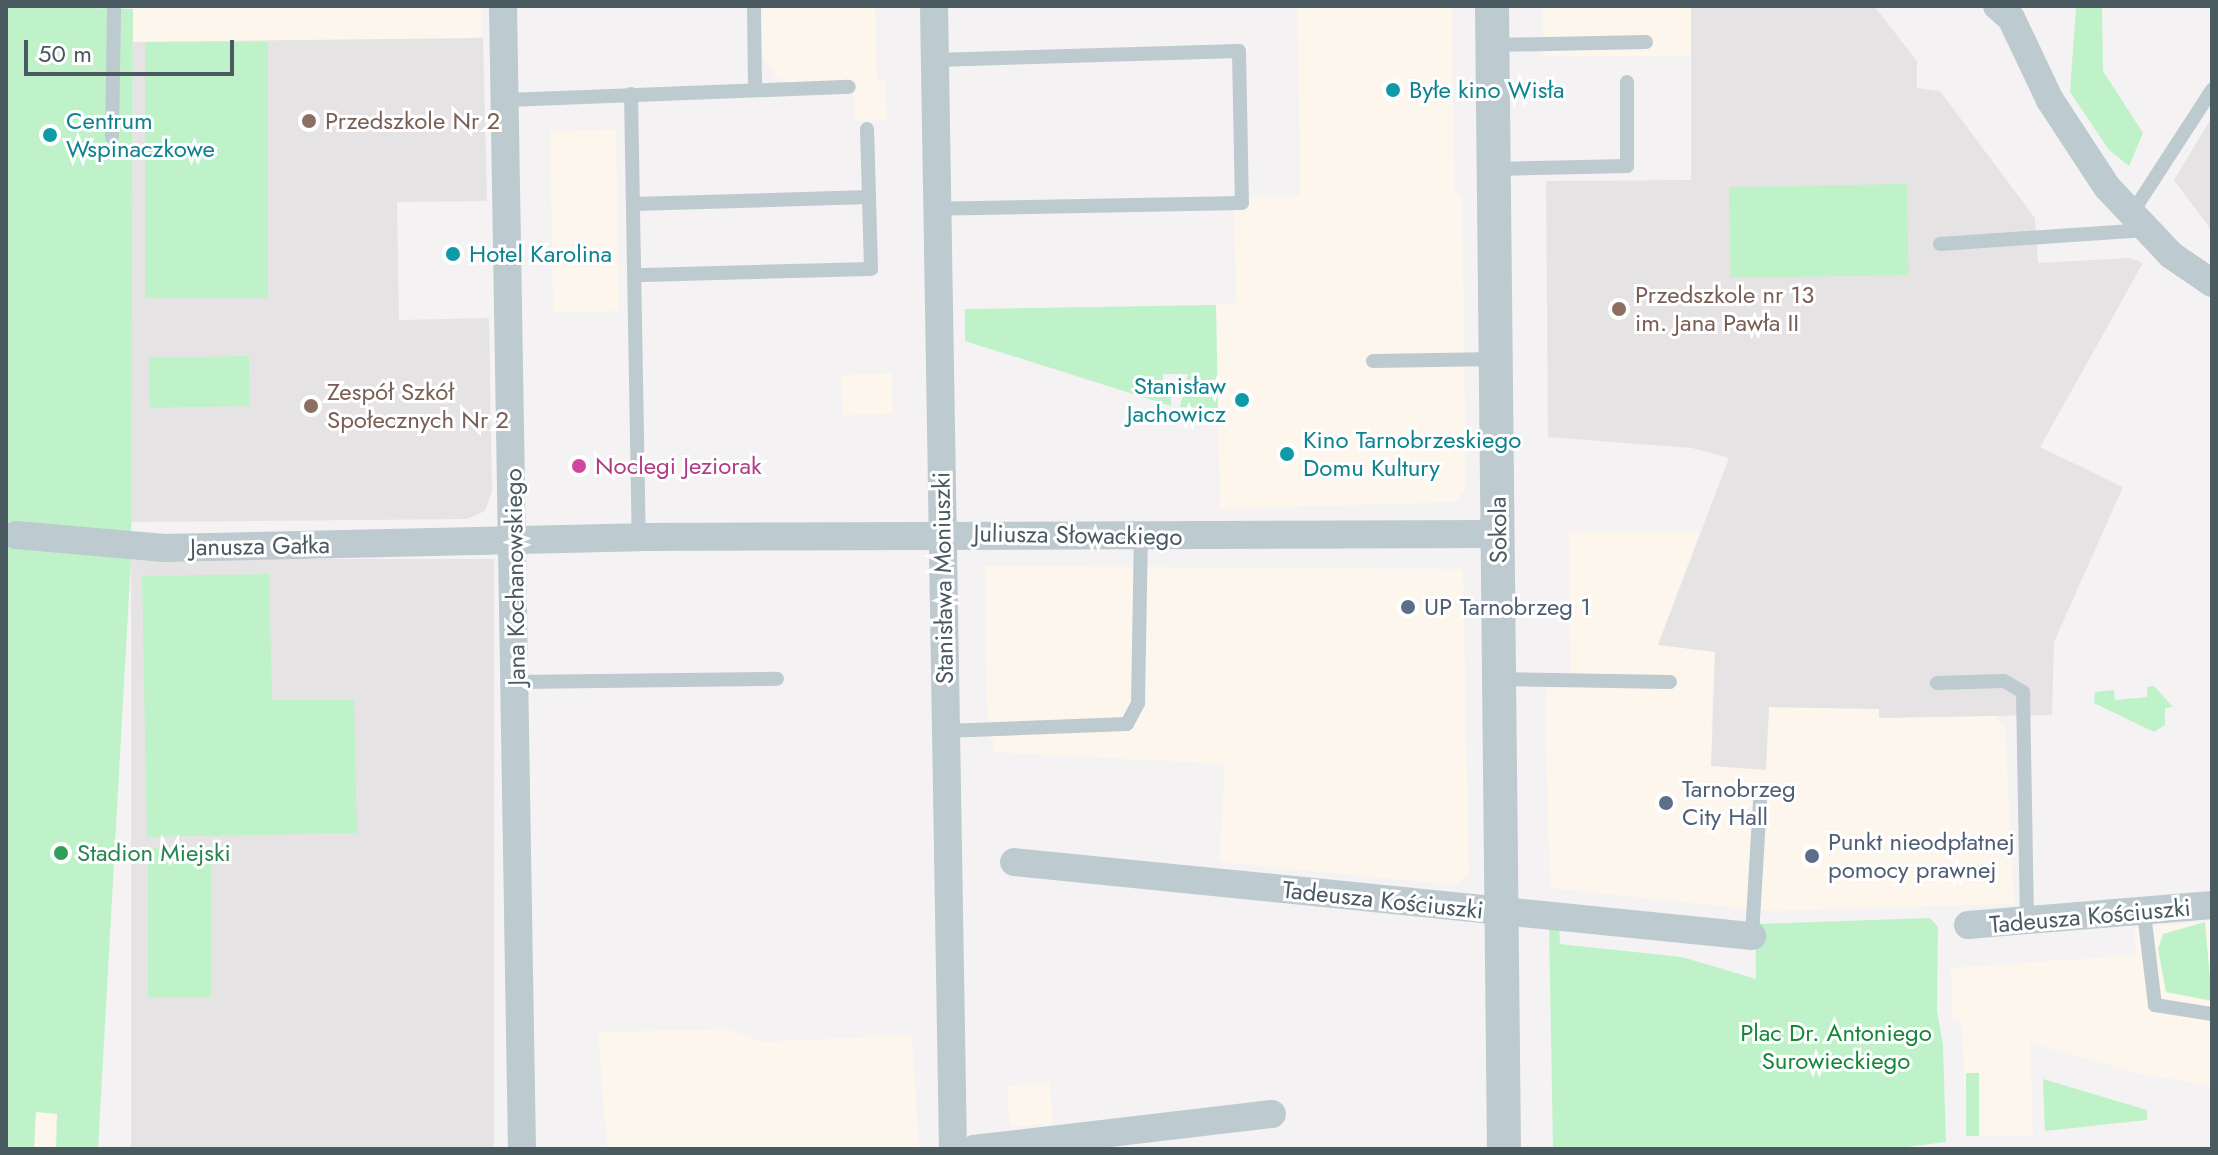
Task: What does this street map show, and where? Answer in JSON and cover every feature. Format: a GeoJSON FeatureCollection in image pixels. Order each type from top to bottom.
{"type":"FeatureCollection","features":[{"type":"Feature","properties":{"kind":"street","name":"Jana Kochanowskiego"},"geometry":{"type":"LineString","coordinates":[[503,6],[518,682],[522,1149]]}},
{"type":"Feature","properties":{"kind":"street","name":"Stanisława Moniuszki"},"geometry":{"type":"LineString","coordinates":[[934,6],[953,1149]]}},
{"type":"Feature","properties":{"kind":"street","name":"Sokola"},"geometry":{"type":"LineString","coordinates":[[1492,6],[1504,1149]]}},
{"type":"Feature","properties":{"kind":"street"},"geometry":{"type":"LineString","coordinates":[[2009,10],[2050,100],[2107,187],[2171,255],[2212,283]]}},
{"type":"Feature","properties":{"kind":"street","name":"Juliusza Słowackiego"},"geometry":{"type":"LineString","coordinates":[[514,540],[942,534],[1141,537],[1498,534]]}},
{"type":"Feature","properties":{"kind":"street","name":"Janusza Gałka"},"geometry":{"type":"LineString","coordinates":[[11,535],[164,548],[514,540]]}},
{"type":"Feature","properties":{"kind":"street","name":"Tadeusza Kościuszki"},"geometry":{"type":"LineString","coordinates":[[1014,862],[1752,936]]}},
{"type":"Feature","properties":{"kind":"street","name":"Tadeusza Kościuszki"},"geometry":{"type":"LineString","coordinates":[[1968,925],[2144,913],[2212,905]]}},
{"type":"Feature","properties":{"kind":"street"},"geometry":{"type":"LineString","coordinates":[[974,1149],[1272,1114]]}},
{"type":"Feature","properties":{"kind":"lane"},"geometry":{"type":"LineString","coordinates":[[112,137],[114,6]]}},
{"type":"Feature","properties":{"kind":"lane"},"geometry":{"type":"LineString","coordinates":[[754,6],[755,88]]}},
{"type":"Feature","properties":{"kind":"lane"},"geometry":{"type":"LineString","coordinates":[[1493,45],[1646,42]]}},
{"type":"Feature","properties":{"kind":"lane"},"geometry":{"type":"LineString","coordinates":[[935,60],[1239,51],[1242,203],[937,209]]}},
{"type":"Feature","properties":{"kind":"lane"},"geometry":{"type":"LineString","coordinates":[[1494,169],[1627,166],[1627,82]]}},
{"type":"Feature","properties":{"kind":"lane"},"geometry":{"type":"LineString","coordinates":[[506,100],[755,88],[849,87]]}},
{"type":"Feature","properties":{"kind":"lane"},"geometry":{"type":"LineString","coordinates":[[1940,244],[2140,222],[2212,90]]}},
{"type":"Feature","properties":{"kind":"lane"},"geometry":{"type":"LineString","coordinates":[[631,94],[639,537]]}},
{"type":"Feature","properties":{"kind":"lane"},"geometry":{"type":"LineString","coordinates":[[635,275],[871,269],[867,129]]}},
{"type":"Feature","properties":{"kind":"lane"},"geometry":{"type":"LineString","coordinates":[[634,204],[869,197]]}},
{"type":"Feature","properties":{"kind":"lane"},"geometry":{"type":"LineString","coordinates":[[1373,361],[1496,359]]}},
{"type":"Feature","properties":{"kind":"lane"},"geometry":{"type":"LineString","coordinates":[[945,731],[1127,724],[1138,703],[1141,537]]}},
{"type":"Feature","properties":{"kind":"lane"},"geometry":{"type":"LineString","coordinates":[[518,682],[777,679]]}},
{"type":"Feature","properties":{"kind":"lane"},"geometry":{"type":"LineString","coordinates":[[1499,679],[1670,682]]}},
{"type":"Feature","properties":{"kind":"lane"},"geometry":{"type":"LineString","coordinates":[[1937,683],[2004,681],[2023,692],[2027,921]]}},
{"type":"Feature","properties":{"kind":"lane"},"geometry":{"type":"LineString","coordinates":[[1752,936],[1760,801]]}},
{"type":"Feature","properties":{"kind":"lane"},"geometry":{"type":"LineString","coordinates":[[2144,913],[2155,1005],[2212,1014]]}},
{"type":"Feature","properties":{"kind":"shaded area"},"geometry":{"type":"Polygon","coordinates":[[[132,6],[481,6],[481,42],[132,42],[132,6]]]}},
{"type":"Feature","properties":{"kind":"shaded area"},"geometry":{"type":"Polygon","coordinates":[[[760,6],[875,6],[877,80],[885,81],[886,120],[855,121],[853,82],[788,83],[776,77],[761,53],[760,6]]]}},
{"type":"Feature","properties":{"kind":"shaded area"},"geometry":{"type":"Polygon","coordinates":[[[1298,6],[1452,6],[1454,195],[1462,196],[1466,487],[1456,502],[1220,509],[1216,305],[1236,303],[1234,198],[1300,196],[1298,6]]]}},
{"type":"Feature","properties":{"kind":"shaded area"},"geometry":{"type":"Polygon","coordinates":[[[1543,6],[1691,6],[1691,56],[1543,56],[1543,6]]]}},
{"type":"Feature","properties":{"kind":"shaded area"},"geometry":{"type":"Polygon","coordinates":[[[1691,6],[1874,6],[1917,61],[1917,88],[1940,91],[2035,218],[2038,263],[2130,258],[2143,263],[2040,447],[2123,487],[2054,642],[2052,715],[1879,718],[1879,709],[1769,707],[1766,770],[1711,766],[1715,652],[1658,645],[1729,458],[1692,448],[1548,437],[1546,181],[1691,180],[1691,6]]]}},
{"type":"Feature","properties":{"kind":"shaded area"},"geometry":{"type":"Polygon","coordinates":[[[483,38],[487,201],[397,202],[399,320],[489,318],[492,492],[485,511],[467,519],[130,522],[133,42],[483,38]]]}},
{"type":"Feature","properties":{"kind":"shaded area"},"geometry":{"type":"Polygon","coordinates":[[[2212,117],[2212,231],[2174,180],[2212,117]]]}},
{"type":"Feature","properties":{"kind":"shaded area"},"geometry":{"type":"Polygon","coordinates":[[[616,130],[619,311],[553,312],[550,131],[616,130]]]}},
{"type":"Feature","properties":{"kind":"shaded area"},"geometry":{"type":"Polygon","coordinates":[[[891,373],[893,413],[843,416],[841,376],[891,373]]]}},
{"type":"Feature","properties":{"kind":"shaded area"},"geometry":{"type":"Polygon","coordinates":[[[1700,531],[1658,644],[1715,652],[1711,728],[1769,707],[1879,709],[1879,718],[1996,716],[2005,728],[2014,904],[1768,911],[1550,888],[1545,700],[1548,687],[1571,686],[1569,532],[1700,531]]]}},
{"type":"Feature","properties":{"kind":"shaded area"},"geometry":{"type":"Polygon","coordinates":[[[131,559],[494,559],[494,1149],[131,1149],[131,559]]]}},
{"type":"Feature","properties":{"kind":"shaded area"},"geometry":{"type":"Polygon","coordinates":[[[985,566],[1463,569],[1469,872],[1456,885],[1219,862],[1225,764],[994,752],[987,707],[985,566]]]}},
{"type":"Feature","properties":{"kind":"shaded area"},"geometry":{"type":"Polygon","coordinates":[[[2212,921],[2212,1086],[2137,1073],[2030,1043],[2033,1135],[1966,1137],[1962,1021],[1953,1018],[1951,968],[2136,955],[2134,928],[2212,921]]]}},
{"type":"Feature","properties":{"kind":"shaded area"},"geometry":{"type":"Polygon","coordinates":[[[731,1029],[760,1042],[912,1035],[919,1149],[607,1149],[598,1032],[731,1029]]]}},
{"type":"Feature","properties":{"kind":"shaded area"},"geometry":{"type":"Polygon","coordinates":[[[1050,1083],[1053,1124],[1010,1127],[1007,1086],[1050,1083]]]}},
{"type":"Feature","properties":{"kind":"shaded area"},"geometry":{"type":"Polygon","coordinates":[[[35,1112],[57,1114],[54,1149],[32,1149],[35,1112]]]}},
{"type":"Feature","properties":{"kind":"green space"},"geometry":{"type":"Polygon","coordinates":[[[6,6],[133,9],[131,559],[98,1149],[56,1149],[57,1114],[36,1112],[34,1149],[6,1149],[6,6]]]}},
{"type":"Feature","properties":{"kind":"green space"},"geometry":{"type":"Polygon","coordinates":[[[2076,6],[2102,6],[2103,71],[2143,133],[2129,166],[2109,150],[2070,92],[2076,6]]]}},
{"type":"Feature","properties":{"kind":"green space"},"geometry":{"type":"Polygon","coordinates":[[[145,42],[268,42],[268,298],[145,298],[145,42]]]}},
{"type":"Feature","properties":{"kind":"green space"},"geometry":{"type":"Polygon","coordinates":[[[1907,184],[1909,275],[1731,278],[1729,187],[1907,184]]]}},
{"type":"Feature","properties":{"kind":"green space"},"geometry":{"type":"Polygon","coordinates":[[[1216,305],[1218,408],[1180,407],[1188,374],[1163,374],[1163,388],[1171,389],[1171,406],[965,341],[965,309],[1216,305]]]}},
{"type":"Feature","properties":{"kind":"green space"},"geometry":{"type":"Polygon","coordinates":[[[249,356],[250,406],[150,408],[149,358],[249,356]]]}},
{"type":"Feature","properties":{"kind":"green space"},"geometry":{"type":"Polygon","coordinates":[[[269,574],[272,700],[354,700],[357,833],[147,837],[142,576],[269,574]]]}},
{"type":"Feature","properties":{"kind":"green space"},"geometry":{"type":"Polygon","coordinates":[[[2154,686],[2173,707],[2165,708],[2165,725],[2154,732],[2094,703],[2095,692],[2114,690],[2115,700],[2147,697],[2147,687],[2154,686]]]}},
{"type":"Feature","properties":{"kind":"green space"},"geometry":{"type":"Polygon","coordinates":[[[148,848],[211,848],[211,997],[148,997],[148,848]]]}},
{"type":"Feature","properties":{"kind":"green space","name":"Plac Dr. Antoniego Surowieckiego"},"geometry":{"type":"Polygon","coordinates":[[[1930,918],[1938,927],[1937,1011],[1943,1045],[1946,1142],[1890,1149],[1553,1149],[1549,925],[1559,926],[1560,944],[1682,957],[1756,979],[1755,924],[1930,918]]]}},
{"type":"Feature","properties":{"kind":"green space"},"geometry":{"type":"Polygon","coordinates":[[[2205,922],[2212,1001],[2166,992],[2158,949],[2163,934],[2205,922]]]}},
{"type":"Feature","properties":{"kind":"green space"},"geometry":{"type":"Polygon","coordinates":[[[1966,1073],[1979,1073],[1979,1136],[1966,1136],[1966,1073]]]}},
{"type":"Feature","properties":{"kind":"green space"},"geometry":{"type":"Polygon","coordinates":[[[2043,1079],[2147,1110],[2147,1120],[2045,1131],[2043,1079]]]}},
{"type":"Feature","properties":{"kind":"place","name":"Byłe kino Wisła"},"geometry":{"type":"Point","coordinates":[1393,90]}},
{"type":"Feature","properties":{"kind":"place","name":"Przedszkole Nr 2"},"geometry":{"type":"Point","coordinates":[309,121]}},
{"type":"Feature","properties":{"kind":"place","name":"Centrum Wspinaczkowe"},"geometry":{"type":"Point","coordinates":[50,135]}},
{"type":"Feature","properties":{"kind":"place","name":"Hotel Karolina"},"geometry":{"type":"Point","coordinates":[453,254]}},
{"type":"Feature","properties":{"kind":"place","name":"Przedszkole nr 13 im. Jana Pawła II"},"geometry":{"type":"Point","coordinates":[1619,309]}},
{"type":"Feature","properties":{"kind":"place","name":"Stanisław Jachowicz"},"geometry":{"type":"Point","coordinates":[1242,400]}},
{"type":"Feature","properties":{"kind":"place","name":"Zespół Szkół Społecznych Nr 2"},"geometry":{"type":"Point","coordinates":[311,406]}},
{"type":"Feature","properties":{"kind":"place","name":"Kino Tarnobrzeskiego Domu Kultury"},"geometry":{"type":"Point","coordinates":[1287,454]}},
{"type":"Feature","properties":{"kind":"place","name":"Noclegi Jeziorak"},"geometry":{"type":"Point","coordinates":[579,466]}},
{"type":"Feature","properties":{"kind":"place","name":"UP Tarnobrzeg 1"},"geometry":{"type":"Point","coordinates":[1408,607]}},
{"type":"Feature","properties":{"kind":"place","name":"Tarnobrzeg City Hall"},"geometry":{"type":"Point","coordinates":[1666,803]}},
{"type":"Feature","properties":{"kind":"place","name":"Stadion Miejski"},"geometry":{"type":"Point","coordinates":[61,853]}},
{"type":"Feature","properties":{"kind":"place","name":"Punkt nieodpłatnej pomocy prawnej"},"geometry":{"type":"Point","coordinates":[1812,856]}}]}
